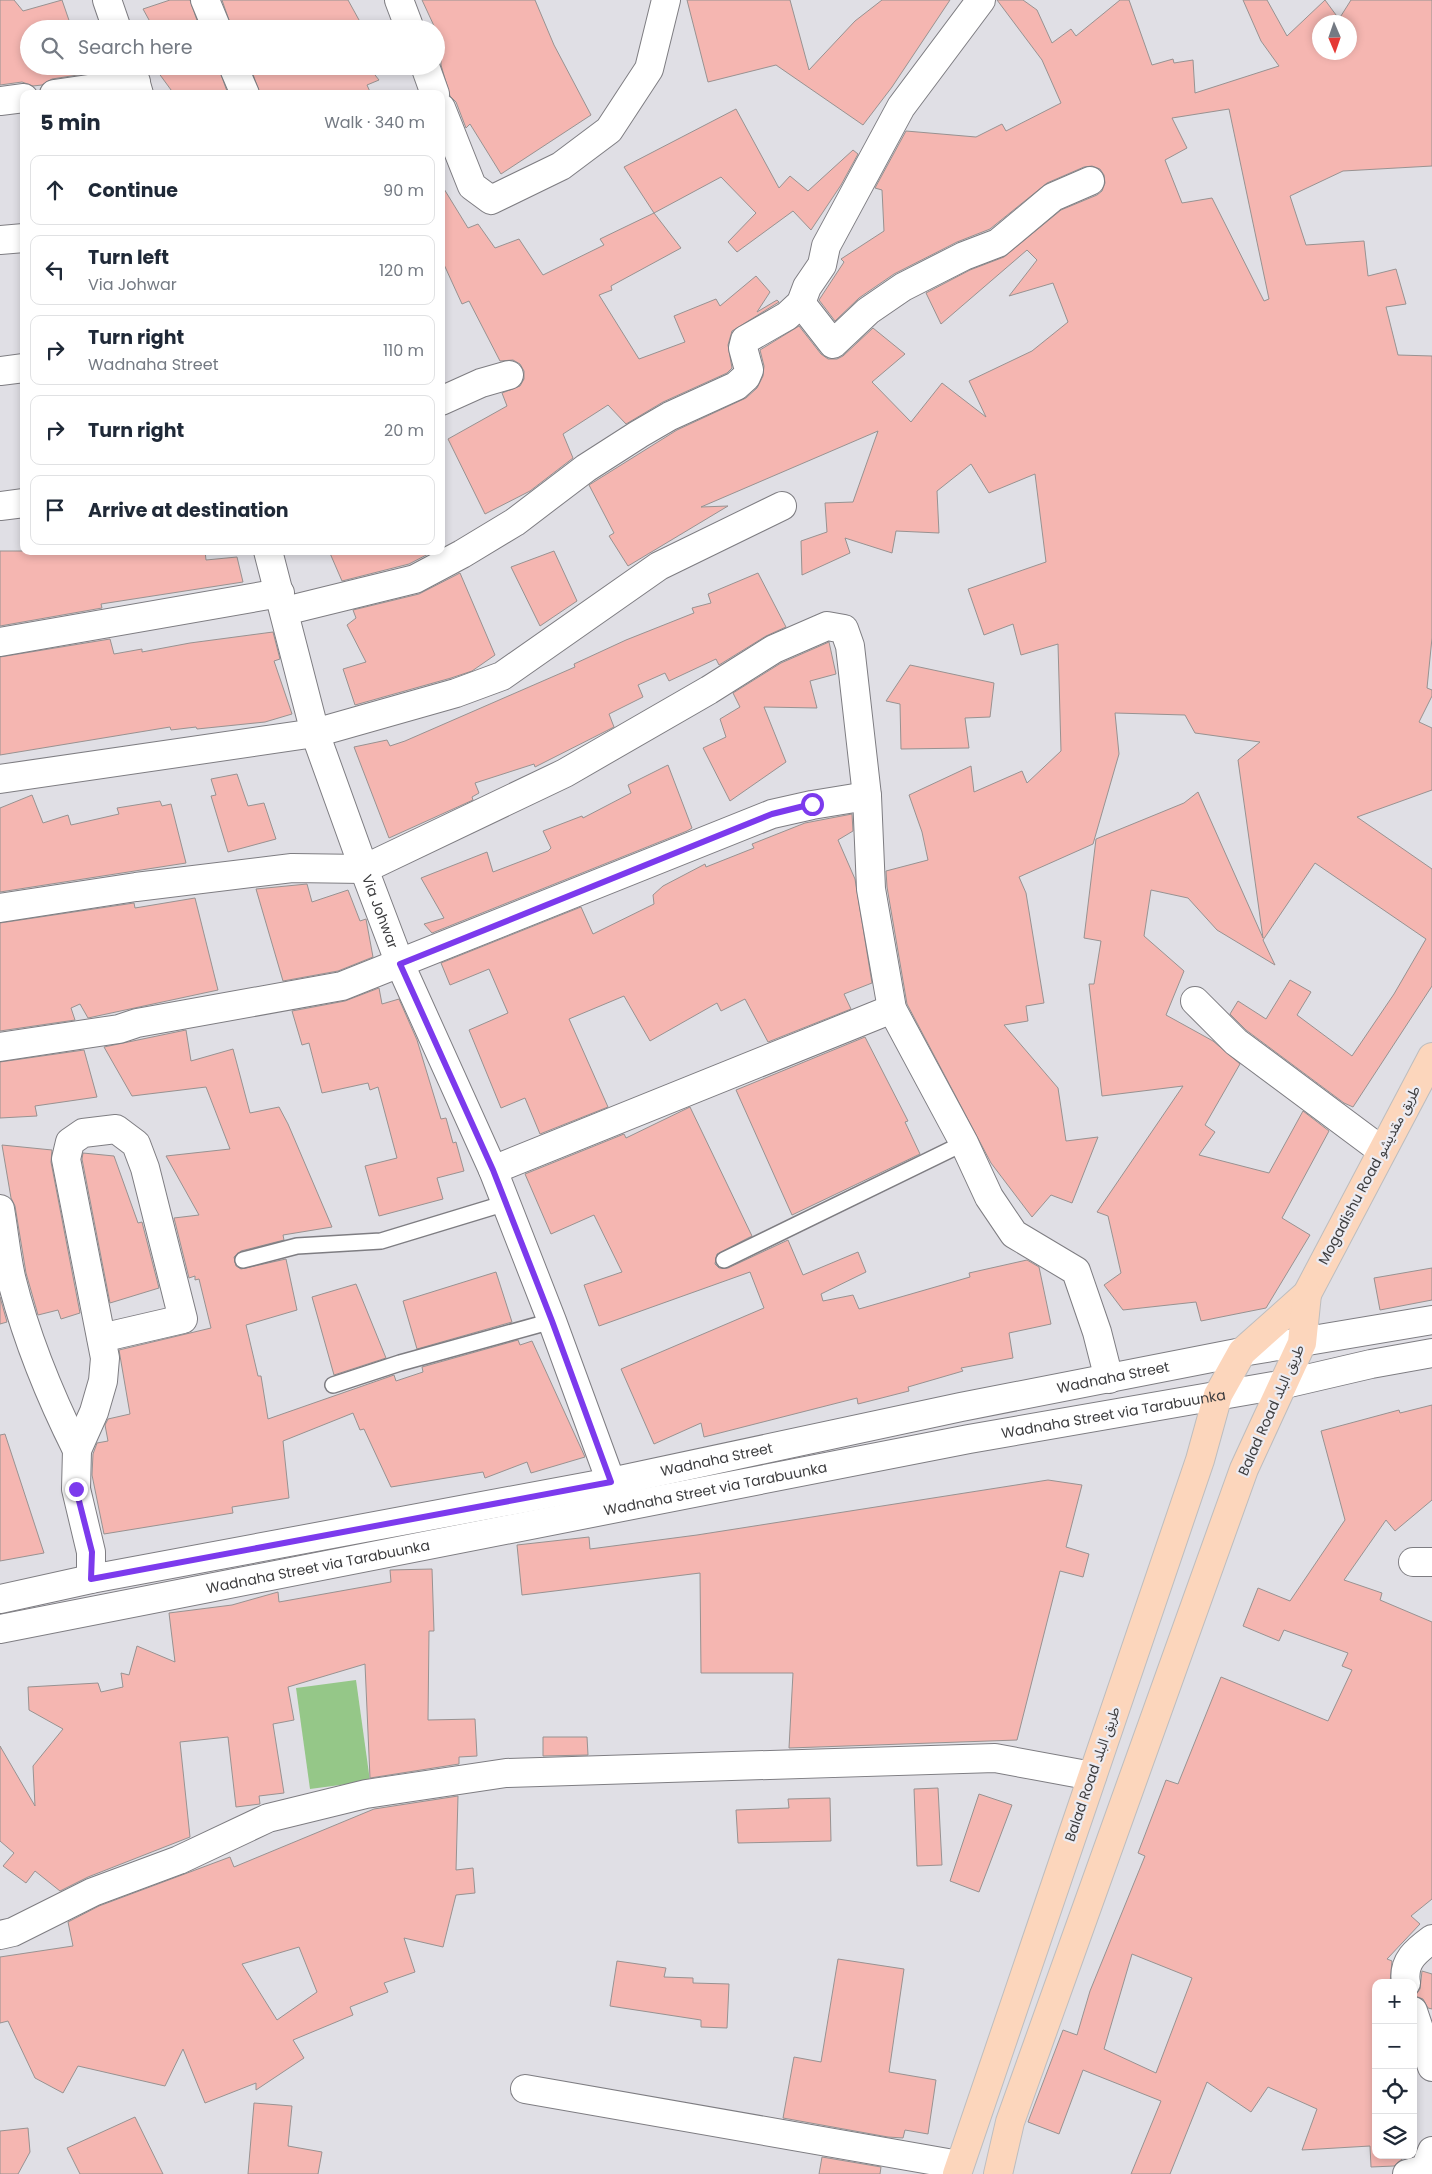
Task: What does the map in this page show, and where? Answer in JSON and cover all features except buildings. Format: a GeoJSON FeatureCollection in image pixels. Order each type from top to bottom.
{"type":"FeatureCollection","features":[{"type":"Feature","properties":{"kind":"highway","name":"Mogadishu Road طريق مقديشو"},"geometry":{"type":"LineString","coordinates":[[1307,1294],[1381,1150],[1432,1057]]}},
{"type":"Feature","properties":{"kind":"highway","name":"Balad Road طريق البلد"},"geometry":{"type":"LineString","coordinates":[[998,2174],[1013,2113],[1244,1469],[1285,1384],[1302,1343],[1307,1294]]}},
{"type":"Feature","properties":{"kind":"highway","name":"Balad Road طريق البلد"},"geometry":{"type":"LineString","coordinates":[[958,2170],[1200,1460],[1218,1395],[1242,1352],[1307,1294]]}},
{"type":"Feature","properties":{"kind":"street"},"geometry":{"type":"LineString","coordinates":[[107,0],[115,20]]}},
{"type":"Feature","properties":{"kind":"street"},"geometry":{"type":"LineString","coordinates":[[205,0],[213,20]]}},
{"type":"Feature","properties":{"kind":"street"},"geometry":{"type":"LineString","coordinates":[[399,0],[407,20]]}},
{"type":"Feature","properties":{"kind":"street"},"geometry":{"type":"LineString","coordinates":[[445,118],[472,186],[490,200],[561,166],[608,130],[648,69],[666,0]]}},
{"type":"Feature","properties":{"kind":"street"},"geometry":{"type":"LineString","coordinates":[[0,642],[282,602],[415,579],[470,550],[515,522],[586,468],[639,434],[670,416],[736,386],[746,377],[749,370],[743,348],[745,340],[787,316],[802,303],[807,286],[822,265],[826,246],[863,174],[901,107],[981,0]]}},
{"type":"Feature","properties":{"kind":"street"},"geometry":{"type":"LineString","coordinates":[[237,75],[243,90]]}},
{"type":"Feature","properties":{"kind":"street"},"geometry":{"type":"LineString","coordinates":[[429,75],[434,90]]}},
{"type":"Feature","properties":{"kind":"street"},"geometry":{"type":"LineString","coordinates":[[79,90],[135,81]]}},
{"type":"Feature","properties":{"kind":"street"},"geometry":{"type":"LineString","coordinates":[[0,101],[20,98]]}},
{"type":"Feature","properties":{"kind":"street"},"geometry":{"type":"LineString","coordinates":[[802,303],[833,344],[868,311],[903,288],[964,256],[998,243],[1053,197],[1090,181]]}},
{"type":"Feature","properties":{"kind":"street"},"geometry":{"type":"LineString","coordinates":[[0,240],[20,238]]}},
{"type":"Feature","properties":{"kind":"street"},"geometry":{"type":"LineString","coordinates":[[0,371],[20,368]]}},
{"type":"Feature","properties":{"kind":"street"},"geometry":{"type":"LineString","coordinates":[[445,399],[481,383],[509,375]]}},
{"type":"Feature","properties":{"kind":"street"},"geometry":{"type":"LineString","coordinates":[[0,506],[20,504]]}},
{"type":"Feature","properties":{"kind":"street"},"geometry":{"type":"LineString","coordinates":[[0,779],[315,733],[456,693],[502,676],[659,566],[782,506]]}},
{"type":"Feature","properties":{"kind":"street","name":"Via Johwar"},"geometry":{"type":"LineString","coordinates":[[269,555],[315,733],[364,869],[400,964],[493,1170],[552,1321],[611,1482]]}},
{"type":"Feature","properties":{"kind":"street"},"geometry":{"type":"LineString","coordinates":[[0,908],[136,887],[292,868],[364,869],[564,773],[709,690],[774,648],[827,626],[844,629],[850,646],[867,796],[871,889],[892,1009],[964,1143],[989,1197],[1014,1234],[1076,1270],[1097,1332],[1109,1379]]}},
{"type":"Feature","properties":{"kind":"street"},"geometry":{"type":"LineString","coordinates":[[0,1048],[119,1029],[137,1023],[342,986],[772,814],[812,804],[867,796]]}},
{"type":"Feature","properties":{"kind":"street"},"geometry":{"type":"LineString","coordinates":[[1195,1001],[1236,1042],[1381,1150]]}},
{"type":"Feature","properties":{"kind":"street"},"geometry":{"type":"LineString","coordinates":[[493,1170],[892,1009]]}},
{"type":"Feature","properties":{"kind":"street"},"geometry":{"type":"LineString","coordinates":[[91,1579],[92,1552],[76,1489],[77,1450],[94,1412],[103,1381],[105,1358],[101,1338],[66,1159],[70,1142],[83,1133],[116,1129],[136,1144],[144,1168],[183,1320],[101,1338]]}},
{"type":"Feature","properties":{"kind":"street"},"geometry":{"type":"LineString","coordinates":[[0,1209],[11,1276],[31,1346],[52,1401],[77,1450]]}},
{"type":"Feature","properties":{"kind":"street","name":"Wadnaha Street"},"geometry":{"type":"LineString","coordinates":[[13,1596],[91,1579],[611,1482],[960,1407],[1242,1352],[1432,1320]]}},
{"type":"Feature","properties":{"kind":"street","name":"Wadnaha Street via Tarabuunka"},"geometry":{"type":"LineString","coordinates":[[0,1629],[96,1609],[239,1584],[969,1439],[1285,1384],[1371,1364],[1432,1353]]}},
{"type":"Feature","properties":{"kind":"street"},"geometry":{"type":"LineString","coordinates":[[960,1407],[969,1439]]}},
{"type":"Feature","properties":{"kind":"street"},"geometry":{"type":"LineString","coordinates":[[13,1596],[30,1623]]}},
{"type":"Feature","properties":{"kind":"street"},"geometry":{"type":"LineString","coordinates":[[0,1935],[13,1932],[93,1892],[180,1860],[268,1818],[366,1794],[497,1774],[996,1758],[1092,1776]]}},
{"type":"Feature","properties":{"kind":"street"},"geometry":{"type":"LineString","coordinates":[[1405,1979],[1410,1956],[1432,1938]]}},
{"type":"Feature","properties":{"kind":"street"},"geometry":{"type":"LineString","coordinates":[[1417,2024],[1432,2067]]}},
{"type":"Feature","properties":{"kind":"street"},"geometry":{"type":"LineString","coordinates":[[525,2089],[958,2170]]}},
{"type":"Feature","properties":{"kind":"street"},"geometry":{"type":"LineString","coordinates":[[1407,2174],[1425,2168],[1432,2150]]}},
{"type":"Feature","properties":{"kind":"lane"},"geometry":{"type":"LineString","coordinates":[[724,1260],[964,1143]]}},
{"type":"Feature","properties":{"kind":"lane"},"geometry":{"type":"LineString","coordinates":[[243,1260],[297,1246],[381,1241],[506,1204]]}},
{"type":"Feature","properties":{"kind":"lane"},"geometry":{"type":"LineString","coordinates":[[333,1384],[400,1363],[552,1321]]}},
{"type":"Feature","properties":{"kind":"green space"},"geometry":{"type":"Polygon","coordinates":[[[356,1680],[370,1781],[310,1789],[296,1688],[356,1680]]]}},
{"type":"Feature","properties":{"kind":"route"},"geometry":{"type":"LineString","coordinates":[[76,1489],[92,1552],[91,1579],[611,1482],[552,1321],[493,1170],[400,964],[772,814],[812,804]]}}]}
